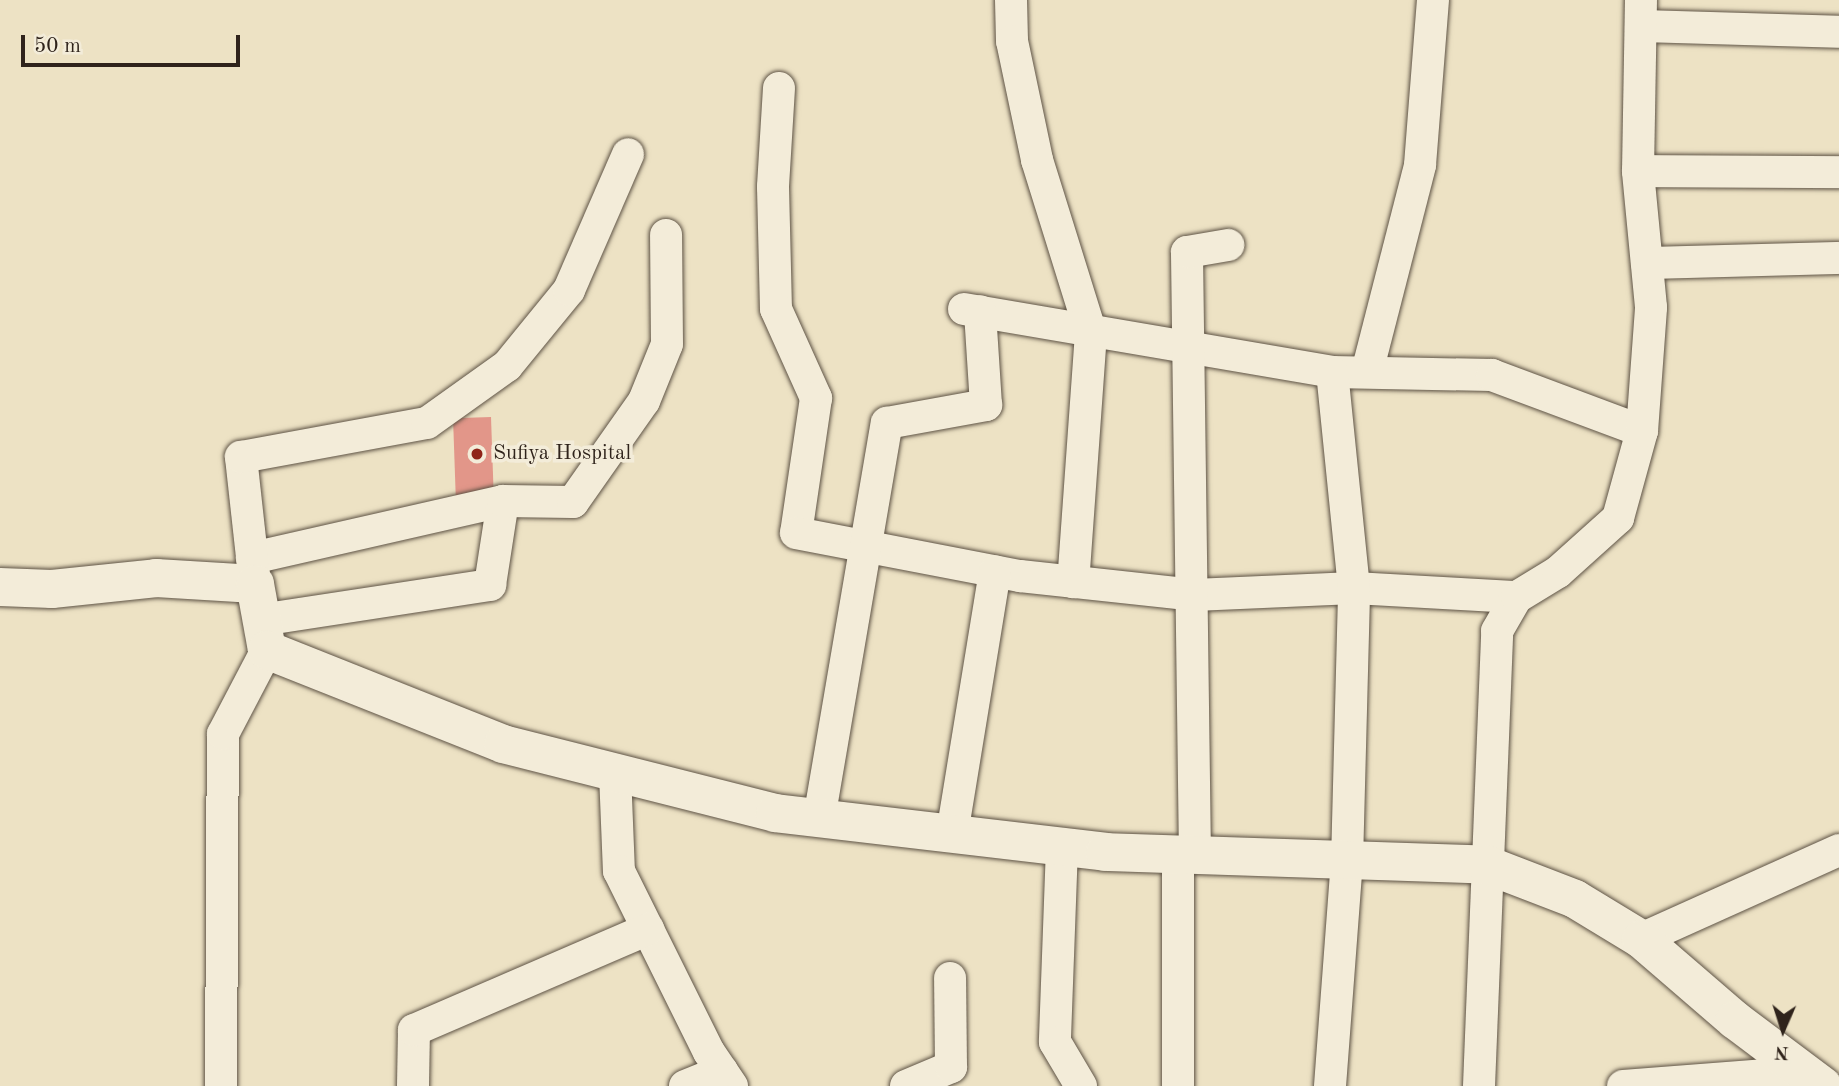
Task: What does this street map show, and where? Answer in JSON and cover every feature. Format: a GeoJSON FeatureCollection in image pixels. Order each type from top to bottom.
{"type":"FeatureCollection","features":[{"type":"Feature","properties":{"kind":"street"},"geometry":{"type":"LineString","coordinates":[[1011,0],[1012,41],[1037,160],[1091,333],[1073,582]]}},
{"type":"Feature","properties":{"kind":"street"},"geometry":{"type":"LineString","coordinates":[[1367,372],[1420,165],[1433,0]]}},
{"type":"Feature","properties":{"kind":"street"},"geometry":{"type":"LineString","coordinates":[[1479,1086],[1497,631],[1517,597],[1558,572],[1618,518],[1642,431],[1651,307],[1638,171],[1641,13],[1839,32]]}},
{"type":"Feature","properties":{"kind":"street"},"geometry":{"type":"LineString","coordinates":[[779,88],[773,187],[776,309],[816,398],[796,533],[995,571],[1194,596],[1354,588],[1517,597]]}},
{"type":"Feature","properties":{"kind":"street"},"geometry":{"type":"LineString","coordinates":[[221,1086],[223,734],[259,603],[241,457],[427,423],[507,366],[569,290],[628,154]]}},
{"type":"Feature","properties":{"kind":"street"},"geometry":{"type":"LineString","coordinates":[[1638,171],[1839,172]]}},
{"type":"Feature","properties":{"kind":"street"},"geometry":{"type":"LineString","coordinates":[[259,603],[503,501],[573,502],[644,401],[667,344],[666,235]]}},
{"type":"Feature","properties":{"kind":"street"},"geometry":{"type":"LineString","coordinates":[[1178,1086],[1194,596],[1185,345],[1187,252],[1228,245]]}},
{"type":"Feature","properties":{"kind":"street"},"geometry":{"type":"LineString","coordinates":[[1647,263],[1839,258]]}},
{"type":"Feature","properties":{"kind":"street"},"geometry":{"type":"LineString","coordinates":[[819,819],[887,423],[986,405],[972,310],[1091,333],[1185,345],[1332,372],[1492,375],[1642,431]]}},
{"type":"Feature","properties":{"kind":"street"},"geometry":{"type":"LineString","coordinates":[[1330,1086],[1347,862],[1354,588],[1332,372]]}},
{"type":"Feature","properties":{"kind":"street"},"geometry":{"type":"LineString","coordinates":[[259,603],[490,585],[503,501]]}},
{"type":"Feature","properties":{"kind":"street"},"geometry":{"type":"LineString","coordinates":[[952,834],[995,571]]}},
{"type":"Feature","properties":{"kind":"street"},"geometry":{"type":"LineString","coordinates":[[0,587],[52,589],[156,578],[259,603],[503,744],[775,813],[1062,847],[1186,856],[1487,865],[1575,899],[1641,939],[1735,1020],[1814,1079]]}},
{"type":"Feature","properties":{"kind":"street"},"geometry":{"type":"LineString","coordinates":[[615,773],[619,872],[727,1079],[685,1086]]}},
{"type":"Feature","properties":{"kind":"street"},"geometry":{"type":"LineString","coordinates":[[1062,847],[1055,1042],[1081,1086]]}},
{"type":"Feature","properties":{"kind":"street"},"geometry":{"type":"LineString","coordinates":[[1641,939],[1839,850]]}},
{"type":"Feature","properties":{"kind":"street"},"geometry":{"type":"LineString","coordinates":[[413,1086],[414,1030],[648,929]]}},
{"type":"Feature","properties":{"kind":"street"},"geometry":{"type":"LineString","coordinates":[[906,1086],[951,1067],[950,978]]}},
{"type":"Feature","properties":{"kind":"street"},"geometry":{"type":"LineString","coordinates":[[1623,1086],[1814,1079]]}},
{"type":"Feature","properties":{"kind":"building"},"geometry":{"type":"Polygon","coordinates":[[[491,417],[494,497],[456,498],[453,418],[491,417]]]}},
{"type":"Feature","properties":{"kind":"place","name":"Sufiya Hospital"},"geometry":{"type":"Point","coordinates":[477,454]}}]}
